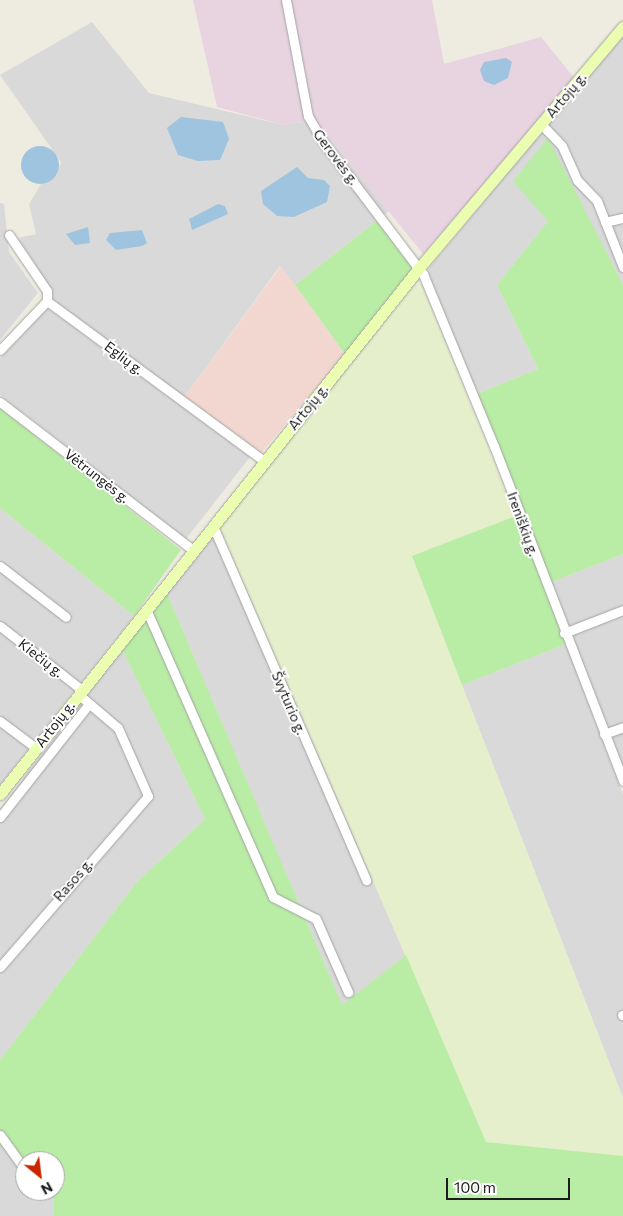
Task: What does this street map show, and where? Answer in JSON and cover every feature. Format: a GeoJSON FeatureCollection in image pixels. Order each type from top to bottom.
{"type":"FeatureCollection","features":[{"type":"Feature","properties":{"kind":"main road","name":"Artojų g."},"geometry":{"type":"LineString","coordinates":[[0,794],[419,268],[623,27]]}},
{"type":"Feature","properties":{"kind":"street","name":"Gerovės g."},"geometry":{"type":"LineString","coordinates":[[286,0],[288,26],[313,127],[419,268]]}},
{"type":"Feature","properties":{"kind":"street"},"geometry":{"type":"LineString","coordinates":[[541,124],[562,146],[605,222],[623,267]]}},
{"type":"Feature","properties":{"kind":"street"},"geometry":{"type":"LineString","coordinates":[[605,222],[623,218]]}},
{"type":"Feature","properties":{"kind":"street"},"geometry":{"type":"LineString","coordinates":[[0,350],[47,300],[47,291],[9,235]]}},
{"type":"Feature","properties":{"kind":"street","name":"Ireniškių g."},"geometry":{"type":"LineString","coordinates":[[419,268],[494,446],[564,633],[623,782]]}},
{"type":"Feature","properties":{"kind":"street","name":"Eglių g."},"geometry":{"type":"LineString","coordinates":[[47,300],[264,462]]}},
{"type":"Feature","properties":{"kind":"street","name":"Vėtrungės g."},"geometry":{"type":"LineString","coordinates":[[0,402],[193,550]]}},
{"type":"Feature","properties":{"kind":"street","name":"Švyturio g."},"geometry":{"type":"LineString","coordinates":[[213,526],[366,880]]}},
{"type":"Feature","properties":{"kind":"street"},"geometry":{"type":"LineString","coordinates":[[0,566],[66,618]]}},
{"type":"Feature","properties":{"kind":"street"},"geometry":{"type":"LineString","coordinates":[[146,610],[274,897],[316,919],[348,992]]}},
{"type":"Feature","properties":{"kind":"street"},"geometry":{"type":"LineString","coordinates":[[564,633],[623,610]]}},
{"type":"Feature","properties":{"kind":"street","name":"Kiečių g."},"geometry":{"type":"LineString","coordinates":[[0,626],[80,692],[89,704],[118,728],[148,796]]}},
{"type":"Feature","properties":{"kind":"street"},"geometry":{"type":"LineString","coordinates":[[0,817],[89,704]]}},
{"type":"Feature","properties":{"kind":"street"},"geometry":{"type":"LineString","coordinates":[[0,721],[36,748]]}},
{"type":"Feature","properties":{"kind":"street"},"geometry":{"type":"LineString","coordinates":[[604,734],[623,727]]}},
{"type":"Feature","properties":{"kind":"street","name":"Rasos g."},"geometry":{"type":"LineString","coordinates":[[0,967],[148,796]]}},
{"type":"Feature","properties":{"kind":"street"},"geometry":{"type":"LineString","coordinates":[[0,1135],[15,1156]]}},
{"type":"Feature","properties":{"kind":"shaded area"},"geometry":{"type":"Polygon","coordinates":[[[193,0],[432,0],[444,64],[541,37],[575,79],[423,254],[315,120],[284,125],[217,107],[193,0]]]}},
{"type":"Feature","properties":{"kind":"shaded area"},"geometry":{"type":"Polygon","coordinates":[[[92,22],[149,93],[284,125],[315,120],[389,211],[295,285],[280,266],[183,399],[53,301],[52,291],[18,238],[36,234],[29,204],[41,184],[56,176],[61,162],[0,75],[92,22]]]}},
{"type":"Feature","properties":{"kind":"shaded area"},"geometry":{"type":"Polygon","coordinates":[[[623,34],[623,285],[547,139],[548,221],[497,285],[538,369],[477,394],[427,278],[429,268],[623,34]]]}},
{"type":"Feature","properties":{"kind":"shaded area"},"geometry":{"type":"Polygon","coordinates":[[[0,203],[4,204],[9,252],[38,293],[0,340],[0,203]]]}},
{"type":"Feature","properties":{"kind":"shaded area"},"geometry":{"type":"Polygon","coordinates":[[[281,266],[345,354],[261,453],[183,399],[281,266]]]}},
{"type":"Feature","properties":{"kind":"shaded area"},"geometry":{"type":"Polygon","coordinates":[[[44,305],[250,457],[186,539],[0,395],[0,358],[44,305]]]}},
{"type":"Feature","properties":{"kind":"shaded area"},"geometry":{"type":"Polygon","coordinates":[[[0,508],[134,616],[0,785],[0,508]]]}},
{"type":"Feature","properties":{"kind":"shaded area"},"geometry":{"type":"Polygon","coordinates":[[[219,526],[406,955],[342,1006],[166,591],[219,526]]]}},
{"type":"Feature","properties":{"kind":"shaded area"},"geometry":{"type":"Polygon","coordinates":[[[623,554],[623,775],[549,583],[623,554]]]}},
{"type":"Feature","properties":{"kind":"shaded area"},"geometry":{"type":"Polygon","coordinates":[[[566,644],[623,794],[623,1098],[462,685],[566,644]]]}},
{"type":"Feature","properties":{"kind":"shaded area"},"geometry":{"type":"Polygon","coordinates":[[[122,649],[205,819],[136,883],[0,1060],[0,809],[122,649]]]}},
{"type":"Feature","properties":{"kind":"shaded area"},"geometry":{"type":"Polygon","coordinates":[[[8,1143],[15,1152],[15,1201],[53,1201],[54,1216],[0,1216],[0,1147],[8,1143]]]}},
{"type":"Feature","properties":{"kind":"green space"},"geometry":{"type":"Polygon","coordinates":[[[548,138],[623,285],[623,554],[549,583],[477,394],[538,369],[497,285],[548,221],[513,181],[548,138]]]}},
{"type":"Feature","properties":{"kind":"green space"},"geometry":{"type":"Polygon","coordinates":[[[379,219],[413,267],[345,354],[295,285],[379,219]]]}},
{"type":"Feature","properties":{"kind":"green space"},"geometry":{"type":"Polygon","coordinates":[[[422,284],[516,516],[412,557],[623,1098],[623,1156],[486,1142],[219,526],[415,285],[422,284]]]}},
{"type":"Feature","properties":{"kind":"green space"},"geometry":{"type":"Polygon","coordinates":[[[0,408],[181,550],[134,616],[0,508],[0,408]]]}},
{"type":"Feature","properties":{"kind":"green space"},"geometry":{"type":"Polygon","coordinates":[[[516,516],[566,644],[462,685],[412,556],[516,516]]]}},
{"type":"Feature","properties":{"kind":"green space"},"geometry":{"type":"Polygon","coordinates":[[[166,591],[342,1005],[406,955],[486,1142],[623,1156],[623,1216],[54,1216],[53,1201],[65,1201],[65,1151],[15,1152],[8,1143],[0,1147],[0,1060],[136,883],[205,819],[122,649],[166,591]]]}},
{"type":"Feature","properties":{"kind":"water"},"geometry":{"type":"Polygon","coordinates":[[[506,58],[512,62],[508,78],[494,85],[484,81],[480,70],[484,62],[506,58]]]}},
{"type":"Feature","properties":{"kind":"water"},"geometry":{"type":"Polygon","coordinates":[[[181,117],[223,122],[229,139],[220,160],[198,161],[178,155],[167,128],[181,117]]]}},
{"type":"Feature","properties":{"kind":"water"},"geometry":{"type":"Polygon","coordinates":[[[40,146],[54,151],[59,165],[54,179],[40,184],[26,179],[21,165],[26,151],[40,146]]]}},
{"type":"Feature","properties":{"kind":"water"},"geometry":{"type":"Polygon","coordinates":[[[297,167],[308,178],[324,180],[330,186],[327,202],[294,217],[277,216],[263,204],[261,191],[297,167]]]}},
{"type":"Feature","properties":{"kind":"water"},"geometry":{"type":"Polygon","coordinates":[[[218,204],[225,206],[228,214],[192,230],[189,219],[218,204]]]}},
{"type":"Feature","properties":{"kind":"water"},"geometry":{"type":"Polygon","coordinates":[[[88,227],[90,243],[75,245],[66,234],[88,227]]]}},
{"type":"Feature","properties":{"kind":"water"},"geometry":{"type":"Polygon","coordinates":[[[142,230],[147,243],[142,246],[116,250],[106,240],[110,233],[142,230]]]}}]}
